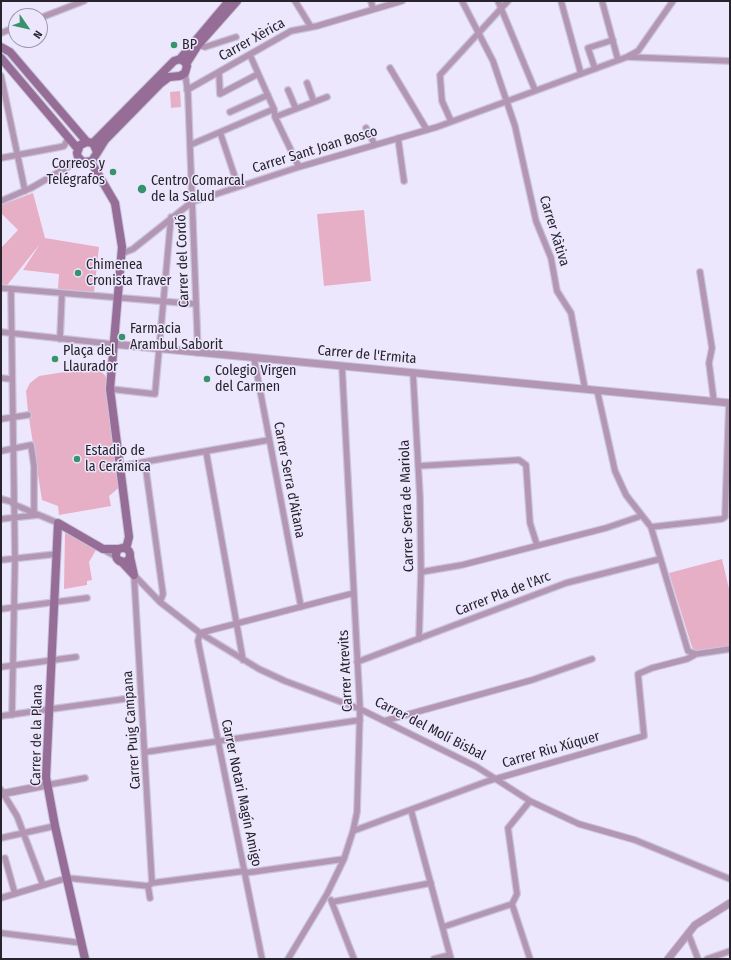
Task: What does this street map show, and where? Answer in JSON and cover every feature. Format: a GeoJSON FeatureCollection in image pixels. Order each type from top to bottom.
{"type":"FeatureCollection","features":[{"type":"Feature","properties":{"kind":"main road"},"geometry":{"type":"LineString","coordinates":[[183,62],[229,1]]}},
{"type":"Feature","properties":{"kind":"main road"},"geometry":{"type":"LineString","coordinates":[[183,62],[237,1]]}},
{"type":"Feature","properties":{"kind":"main road"},"geometry":{"type":"LineString","coordinates":[[1,47],[10,52],[97,152]]}},
{"type":"Feature","properties":{"kind":"main road"},"geometry":{"type":"LineString","coordinates":[[1,58],[70,137],[78,149],[77,153],[80,160],[83,162],[91,162]]}},
{"type":"Feature","properties":{"kind":"main road"},"geometry":{"type":"LineString","coordinates":[[78,149],[80,145],[90,143],[171,66],[174,61],[183,62]]}},
{"type":"Feature","properties":{"kind":"main road"},"geometry":{"type":"LineString","coordinates":[[91,162],[105,140],[161,83],[169,77],[175,75],[180,76],[185,73],[187,69],[183,62]]}},
{"type":"Feature","properties":{"kind":"main road"},"geometry":{"type":"LineString","coordinates":[[171,66],[171,71],[175,75]]}},
{"type":"Feature","properties":{"kind":"main road"},"geometry":{"type":"LineString","coordinates":[[91,162],[115,203],[122,247],[112,344],[110,389],[129,537],[127,545],[120,554]]}},
{"type":"Feature","properties":{"kind":"main road"},"geometry":{"type":"LineString","coordinates":[[58,523],[103,549],[120,554],[129,551],[134,576]]}},
{"type":"Feature","properties":{"kind":"main road","name":"Carrer de la Plana"},"geometry":{"type":"LineString","coordinates":[[58,523],[46,777],[55,826],[86,959]]}},
{"type":"Feature","properties":{"kind":"main road","name":"Carrer del Molí Bisbal"},"geometry":{"type":"LineString","coordinates":[[120,554],[134,576]]}},
{"type":"Feature","properties":{"kind":"street"},"geometry":{"type":"LineString","coordinates":[[48,15],[84,1]]}},
{"type":"Feature","properties":{"kind":"street"},"geometry":{"type":"LineString","coordinates":[[295,1],[311,27]]}},
{"type":"Feature","properties":{"kind":"street"},"geometry":{"type":"LineString","coordinates":[[371,1],[373,9]]}},
{"type":"Feature","properties":{"kind":"street","name":"Carrer Xèrica"},"geometry":{"type":"LineString","coordinates":[[187,90],[291,31],[311,27],[402,1]]}},
{"type":"Feature","properties":{"kind":"street","name":"Carrer Xàtiva"},"geometry":{"type":"LineString","coordinates":[[462,1],[493,61],[515,126],[536,221],[551,258],[557,291],[571,313],[585,389]]}},
{"type":"Feature","properties":{"kind":"street"},"geometry":{"type":"LineString","coordinates":[[498,1],[535,90]]}},
{"type":"Feature","properties":{"kind":"street"},"geometry":{"type":"LineString","coordinates":[[451,121],[442,101],[440,75],[508,1]]}},
{"type":"Feature","properties":{"kind":"street"},"geometry":{"type":"LineString","coordinates":[[561,1],[582,74]]}},
{"type":"Feature","properties":{"kind":"street"},"geometry":{"type":"LineString","coordinates":[[602,1],[618,60]]}},
{"type":"Feature","properties":{"kind":"street"},"geometry":{"type":"LineString","coordinates":[[627,57],[638,51],[673,1]]}},
{"type":"Feature","properties":{"kind":"street"},"geometry":{"type":"LineString","coordinates":[[198,45],[205,47],[236,36]]}},
{"type":"Feature","properties":{"kind":"street"},"geometry":{"type":"LineString","coordinates":[[595,69],[588,48],[613,40]]}},
{"type":"Feature","properties":{"kind":"street"},"geometry":{"type":"LineString","coordinates":[[250,55],[274,109],[275,117],[299,167]]}},
{"type":"Feature","properties":{"kind":"street"},"geometry":{"type":"LineString","coordinates":[[627,57],[730,60]]}},
{"type":"Feature","properties":{"kind":"street","name":"Carrer Sant Joan Bosco"},"geometry":{"type":"LineString","coordinates":[[121,254],[133,249],[171,217],[192,202],[299,167],[427,130],[627,57]]}},
{"type":"Feature","properties":{"kind":"street"},"geometry":{"type":"LineString","coordinates":[[16,75],[24,68]]}},
{"type":"Feature","properties":{"kind":"street"},"geometry":{"type":"LineString","coordinates":[[390,68],[427,130]]}},
{"type":"Feature","properties":{"kind":"street"},"geometry":{"type":"LineString","coordinates":[[219,72],[220,94],[258,74]]}},
{"type":"Feature","properties":{"kind":"street","name":"Carrer del Cordó"},"geometry":{"type":"LineString","coordinates":[[185,73],[190,145],[198,353]]}},
{"type":"Feature","properties":{"kind":"street"},"geometry":{"type":"LineString","coordinates":[[1,76],[25,191]]}},
{"type":"Feature","properties":{"kind":"street"},"geometry":{"type":"LineString","coordinates":[[307,82],[314,102]]}},
{"type":"Feature","properties":{"kind":"street"},"geometry":{"type":"LineString","coordinates":[[288,90],[296,109]]}},
{"type":"Feature","properties":{"kind":"street"},"geometry":{"type":"LineString","coordinates":[[230,112],[268,95]]}},
{"type":"Feature","properties":{"kind":"street"},"geometry":{"type":"LineString","coordinates":[[275,117],[327,97]]}},
{"type":"Feature","properties":{"kind":"street"},"geometry":{"type":"LineString","coordinates":[[190,145],[274,109]]}},
{"type":"Feature","properties":{"kind":"street"},"geometry":{"type":"LineString","coordinates":[[366,128],[375,145]]}},
{"type":"Feature","properties":{"kind":"street"},"geometry":{"type":"LineString","coordinates":[[220,132],[238,186]]}},
{"type":"Feature","properties":{"kind":"street"},"geometry":{"type":"LineString","coordinates":[[1,158],[60,148],[64,146],[70,137]]}},
{"type":"Feature","properties":{"kind":"street"},"geometry":{"type":"LineString","coordinates":[[398,138],[404,181]]}},
{"type":"Feature","properties":{"kind":"street"},"geometry":{"type":"LineString","coordinates":[[1,201],[25,191],[80,160]]}},
{"type":"Feature","properties":{"kind":"street"},"geometry":{"type":"LineString","coordinates":[[110,389],[155,394],[171,217]]}},
{"type":"Feature","properties":{"kind":"street"},"geometry":{"type":"LineString","coordinates":[[700,272],[712,348],[709,363],[714,402]]}},
{"type":"Feature","properties":{"kind":"street"},"geometry":{"type":"LineString","coordinates":[[1,288],[196,304]]}},
{"type":"Feature","properties":{"kind":"street"},"geometry":{"type":"LineString","coordinates":[[11,289],[14,559],[12,714]]}},
{"type":"Feature","properties":{"kind":"street"},"geometry":{"type":"LineString","coordinates":[[60,339],[62,293]]}},
{"type":"Feature","properties":{"kind":"street","name":"Carrer de l'Ermita"},"geometry":{"type":"LineString","coordinates":[[1,332],[198,353],[413,372],[730,403]]}},
{"type":"Feature","properties":{"kind":"street","name":"Carrer Serra d'Aitana"},"geometry":{"type":"LineString","coordinates":[[254,358],[301,607]]}},
{"type":"Feature","properties":{"kind":"street","name":"Carrer Atrevits"},"geometry":{"type":"LineString","coordinates":[[288,959],[327,894],[344,860],[357,812],[360,709],[342,366]]}},
{"type":"Feature","properties":{"kind":"street","name":"Carrer Serra de Mariola"},"geometry":{"type":"LineString","coordinates":[[413,372],[418,466],[421,572],[419,639]]}},
{"type":"Feature","properties":{"kind":"street"},"geometry":{"type":"LineString","coordinates":[[1,378],[11,379]]}},
{"type":"Feature","properties":{"kind":"street"},"geometry":{"type":"LineString","coordinates":[[597,390],[616,470],[626,495],[651,527],[688,651],[696,654],[730,649]]}},
{"type":"Feature","properties":{"kind":"street"},"geometry":{"type":"LineString","coordinates":[[651,527],[722,519],[725,517],[730,403]]}},
{"type":"Feature","properties":{"kind":"street"},"geometry":{"type":"LineString","coordinates":[[1,419],[28,415]]}},
{"type":"Feature","properties":{"kind":"street"},"geometry":{"type":"LineString","coordinates":[[120,466],[145,463],[269,440]]}},
{"type":"Feature","properties":{"kind":"street"},"geometry":{"type":"LineString","coordinates":[[1,451],[31,445],[34,466],[34,512]]}},
{"type":"Feature","properties":{"kind":"street"},"geometry":{"type":"LineString","coordinates":[[206,451],[243,660]]}},
{"type":"Feature","properties":{"kind":"street"},"geometry":{"type":"LineString","coordinates":[[418,466],[519,460],[526,465],[530,523],[537,545]]}},
{"type":"Feature","properties":{"kind":"street"},"geometry":{"type":"LineString","coordinates":[[145,463],[163,594],[160,602]]}},
{"type":"Feature","properties":{"kind":"street"},"geometry":{"type":"LineString","coordinates":[[1,499],[58,523]]}},
{"type":"Feature","properties":{"kind":"street"},"geometry":{"type":"LineString","coordinates":[[1,519],[13,519],[40,515]]}},
{"type":"Feature","properties":{"kind":"street"},"geometry":{"type":"LineString","coordinates":[[421,572],[462,565],[606,528],[642,516]]}},
{"type":"Feature","properties":{"kind":"street"},"geometry":{"type":"LineString","coordinates":[[1,560],[57,554]]}},
{"type":"Feature","properties":{"kind":"street","name":"Carrer Pla de l'Arc"},"geometry":{"type":"LineString","coordinates":[[358,662],[566,583],[660,560]]}},
{"type":"Feature","properties":{"kind":"street","name":"Carrer del Molí Bisbal"},"geometry":{"type":"LineString","coordinates":[[134,576],[160,602],[200,633],[259,670],[360,709],[477,767],[530,801],[579,824],[635,840],[730,879]]}},
{"type":"Feature","properties":{"kind":"street","name":"Carrer Puig Campana"},"geometry":{"type":"LineString","coordinates":[[134,576],[146,752],[150,898]]}},
{"type":"Feature","properties":{"kind":"street"},"geometry":{"type":"LineString","coordinates":[[200,633],[354,593]]}},
{"type":"Feature","properties":{"kind":"street"},"geometry":{"type":"LineString","coordinates":[[1,609],[87,598]]}},
{"type":"Feature","properties":{"kind":"street","name":"Carrer Notari Magín Amigo"},"geometry":{"type":"LineString","coordinates":[[200,633],[198,641],[262,959]]}},
{"type":"Feature","properties":{"kind":"street","name":"Carrer Riu Xúquer"},"geometry":{"type":"LineString","coordinates":[[353,831],[497,779],[644,736],[638,674],[652,668],[687,659],[696,654]]}},
{"type":"Feature","properties":{"kind":"street"},"geometry":{"type":"LineString","coordinates":[[1,667],[76,657]]}},
{"type":"Feature","properties":{"kind":"street"},"geometry":{"type":"LineString","coordinates":[[384,721],[532,680],[592,659]]}},
{"type":"Feature","properties":{"kind":"street"},"geometry":{"type":"LineString","coordinates":[[1,716],[124,699]]}},
{"type":"Feature","properties":{"kind":"street"},"geometry":{"type":"LineString","coordinates":[[146,752],[360,720]]}},
{"type":"Feature","properties":{"kind":"street"},"geometry":{"type":"LineString","coordinates":[[43,885],[17,816],[2,793],[85,778]]}},
{"type":"Feature","properties":{"kind":"street"},"geometry":{"type":"LineString","coordinates":[[530,801],[508,828],[517,894],[512,904],[530,959]]}},
{"type":"Feature","properties":{"kind":"street"},"geometry":{"type":"LineString","coordinates":[[411,810],[450,957],[434,959]]}},
{"type":"Feature","properties":{"kind":"street"},"geometry":{"type":"LineString","coordinates":[[1,838],[55,826]]}},
{"type":"Feature","properties":{"kind":"street"},"geometry":{"type":"LineString","coordinates":[[5,858],[15,894]]}},
{"type":"Feature","properties":{"kind":"street"},"geometry":{"type":"LineString","coordinates":[[1,898],[67,878],[150,885],[344,860]]}},
{"type":"Feature","properties":{"kind":"street"},"geometry":{"type":"LineString","coordinates":[[332,902],[431,883]]}},
{"type":"Feature","properties":{"kind":"street"},"geometry":{"type":"LineString","coordinates":[[327,894],[332,902],[354,959]]}},
{"type":"Feature","properties":{"kind":"street"},"geometry":{"type":"LineString","coordinates":[[668,959],[688,933],[702,919],[730,902]]}},
{"type":"Feature","properties":{"kind":"street"},"geometry":{"type":"LineString","coordinates":[[443,927],[512,904]]}},
{"type":"Feature","properties":{"kind":"street"},"geometry":{"type":"LineString","coordinates":[[1,933],[82,943]]}},
{"type":"Feature","properties":{"kind":"street"},"geometry":{"type":"LineString","coordinates":[[688,933],[698,959]]}},
{"type":"Feature","properties":{"kind":"street"},"geometry":{"type":"LineString","coordinates":[[708,959],[730,951]]}},
{"type":"Feature","properties":{"kind":"shaded area"},"geometry":{"type":"Polygon","coordinates":[[[180,91],[181,107],[171,108],[170,92],[180,91]]]}},
{"type":"Feature","properties":{"kind":"shaded area"},"geometry":{"type":"Polygon","coordinates":[[[33,193],[45,238],[99,247],[94,292],[58,289],[59,274],[23,270],[40,244],[4,289],[1,288],[1,248],[18,230],[1,213],[1,205],[33,193]]]}},
{"type":"Feature","properties":{"kind":"shaded area"},"geometry":{"type":"Polygon","coordinates":[[[364,210],[371,281],[324,286],[317,214],[364,210]]]}},
{"type":"Feature","properties":{"kind":"shaded area","name":"Estadio de la Cerámica"},"geometry":{"type":"Polygon","coordinates":[[[89,368],[98,370],[105,375],[108,383],[122,485],[109,496],[111,506],[59,515],[58,506],[42,500],[26,391],[30,383],[39,376],[89,368]]]}},
{"type":"Feature","properties":{"kind":"shaded area"},"geometry":{"type":"Polygon","coordinates":[[[65,531],[96,550],[89,562],[92,580],[87,581],[87,585],[64,589],[65,531]]]}},
{"type":"Feature","properties":{"kind":"shaded area"},"geometry":{"type":"Polygon","coordinates":[[[722,559],[730,593],[730,646],[695,651],[692,647],[669,573],[722,559]]]}},
{"type":"Feature","properties":{"kind":"place","name":"BP"},"geometry":{"type":"Point","coordinates":[174,45]}},
{"type":"Feature","properties":{"kind":"place","name":"Correos y Telégrafos"},"geometry":{"type":"Point","coordinates":[113,172]}},
{"type":"Feature","properties":{"kind":"place","name":"Centro Comarcal de la Salud"},"geometry":{"type":"Point","coordinates":[142,189]}},
{"type":"Feature","properties":{"kind":"place","name":"Chimenea Cronista Traver"},"geometry":{"type":"Point","coordinates":[78,273]}},
{"type":"Feature","properties":{"kind":"place","name":"Farmacia Arambul Saborit"},"geometry":{"type":"Point","coordinates":[122,337]}},
{"type":"Feature","properties":{"kind":"place","name":"Plaça del Llaurador"},"geometry":{"type":"Point","coordinates":[55,359]}},
{"type":"Feature","properties":{"kind":"place","name":"Colegio Virgen del Carmen"},"geometry":{"type":"Point","coordinates":[207,379]}},
{"type":"Feature","properties":{"kind":"place","name":"Estadio de la Cerámica"},"geometry":{"type":"Point","coordinates":[77,459]}}]}
